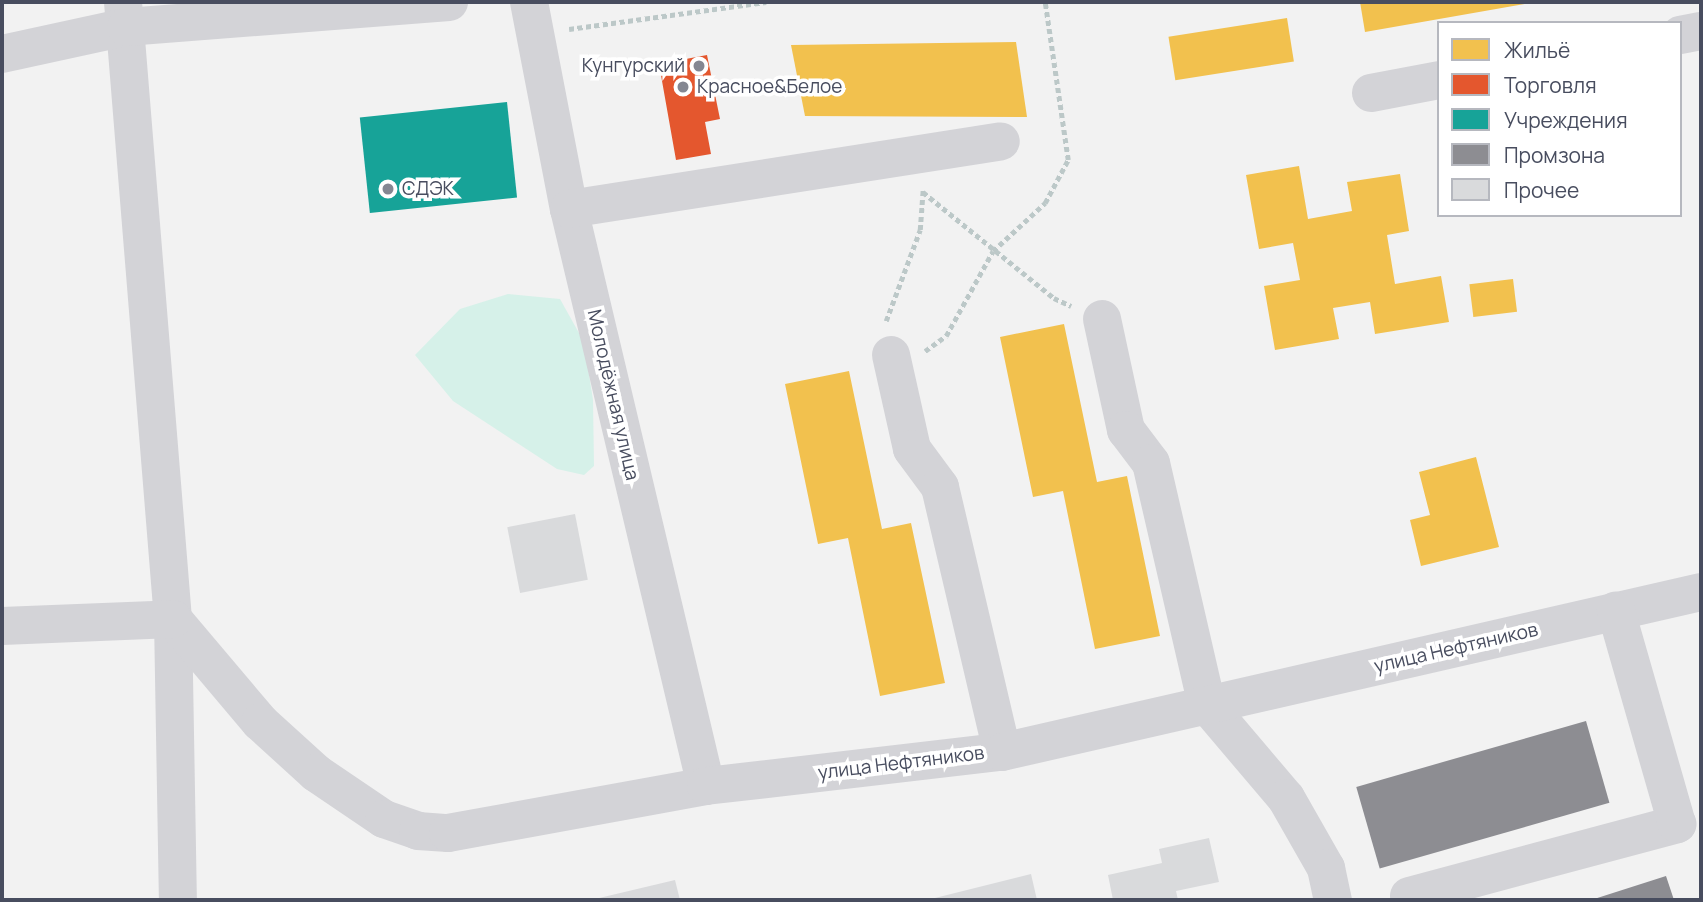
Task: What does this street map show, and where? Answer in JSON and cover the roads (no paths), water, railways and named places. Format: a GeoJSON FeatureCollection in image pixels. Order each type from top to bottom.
{"type":"FeatureCollection","features":[{"type":"Feature","properties":{"kind":"street"},"geometry":{"type":"LineString","coordinates":[[2,54],[125,15],[449,2]]}},
{"type":"Feature","properties":{"kind":"street"},"geometry":{"type":"LineString","coordinates":[[125,15],[173,619],[178,900]]}},
{"type":"Feature","properties":{"kind":"street","name":"Молодёжная улица"},"geometry":{"type":"LineString","coordinates":[[532,18],[569,209],[706,786]]}},
{"type":"Feature","properties":{"kind":"street"},"geometry":{"type":"LineString","coordinates":[[1682,35],[1701,31]]}},
{"type":"Feature","properties":{"kind":"street"},"geometry":{"type":"LineString","coordinates":[[1371,93],[1437,80]]}},
{"type":"Feature","properties":{"kind":"street"},"geometry":{"type":"LineString","coordinates":[[569,209],[1001,141]]}},
{"type":"Feature","properties":{"kind":"street"},"geometry":{"type":"LineString","coordinates":[[1102,319],[1126,430],[1151,463],[1207,705],[1286,798],[1326,868],[1333,900]]}},
{"type":"Feature","properties":{"kind":"street"},"geometry":{"type":"LineString","coordinates":[[891,355],[912,449],[940,487],[1002,752]]}},
{"type":"Feature","properties":{"kind":"street","name":"улица Нефтяников"},"geometry":{"type":"LineString","coordinates":[[173,619],[260,722],[316,773],[384,819],[418,831],[484,830],[706,786],[1002,752],[1701,592]]}},
{"type":"Feature","properties":{"kind":"street"},"geometry":{"type":"LineString","coordinates":[[1409,896],[1677,824],[1616,611]]}},
{"type":"Feature","properties":{"kind":"street"},"geometry":{"type":"LineString","coordinates":[[2,626],[173,619]]}},
{"type":"Feature","properties":{"kind":"place","name":"Кунгурский"},"geometry":{"type":"Point","coordinates":[699,66]}},
{"type":"Feature","properties":{"kind":"place","name":"Красное&Белое"},"geometry":{"type":"Point","coordinates":[683,87]}},
{"type":"Feature","properties":{"kind":"place","name":"СДЭК"},"geometry":{"type":"Point","coordinates":[388,189]}}]}
